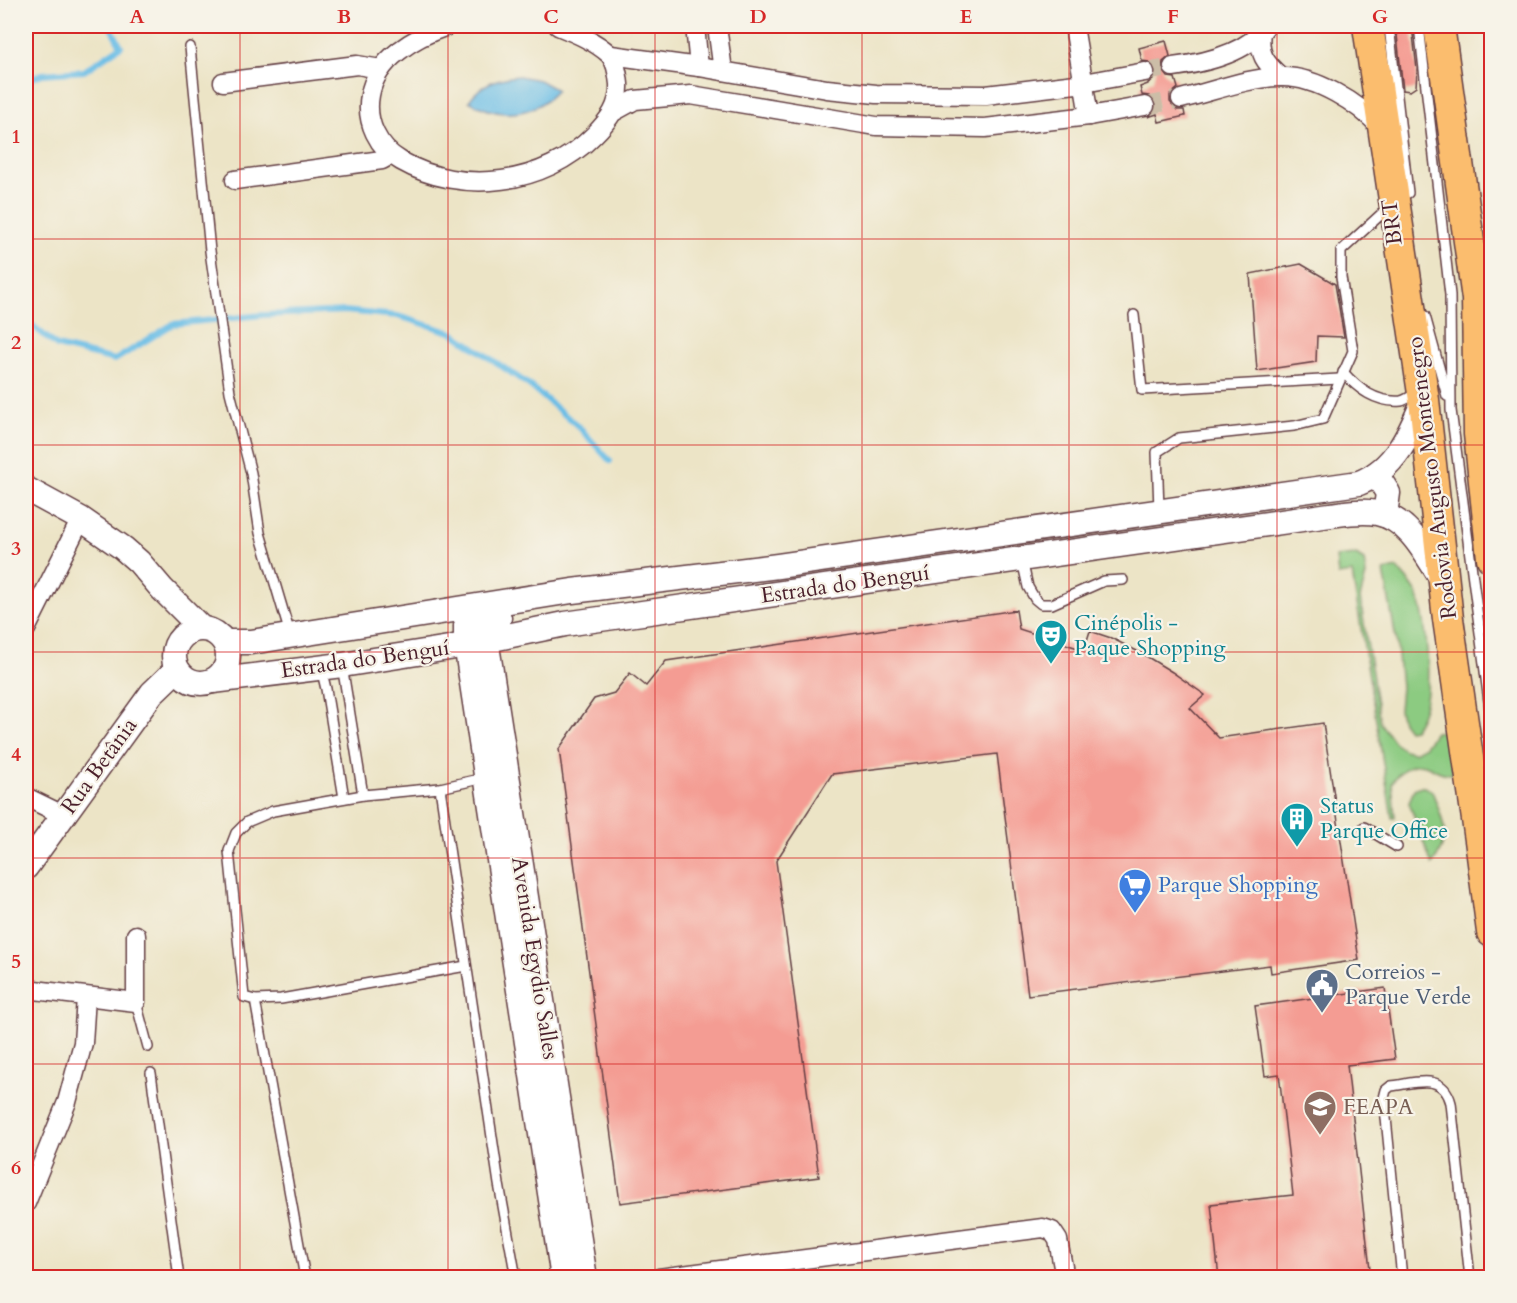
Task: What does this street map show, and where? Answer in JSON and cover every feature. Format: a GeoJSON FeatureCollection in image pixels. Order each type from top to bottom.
{"type":"FeatureCollection","features":[{"type":"Feature","properties":{"kind":"main road","name":"Rodovia Augusto Montenegro"},"geometry":{"type":"LineString","coordinates":[[1368,26],[1384,132],[1402,202],[1433,400],[1448,619],[1491,932]]}},
{"type":"Feature","properties":{"kind":"main road"},"geometry":{"type":"LineString","coordinates":[[1439,26],[1477,299],[1485,387],[1479,435],[1491,558]]}},
{"type":"Feature","properties":{"kind":"street"},"geometry":{"type":"LineString","coordinates":[[447,26],[405,47],[381,69],[371,90],[369,113],[376,136],[391,155],[417,169],[444,178],[483,182],[521,177],[540,171],[574,152],[603,126],[615,111],[635,100],[691,94],[876,126],[984,128],[1089,116],[1145,106]]}},
{"type":"Feature","properties":{"kind":"street"},"geometry":{"type":"LineString","coordinates":[[558,26],[576,33],[611,56],[699,67],[827,89],[876,94],[986,95],[1084,84],[1145,72]]}},
{"type":"Feature","properties":{"kind":"street"},"geometry":{"type":"LineString","coordinates":[[695,26],[699,67]]}},
{"type":"Feature","properties":{"kind":"street"},"geometry":{"type":"LineString","coordinates":[[717,26],[723,71]]}},
{"type":"Feature","properties":{"kind":"street"},"geometry":{"type":"LineString","coordinates":[[1074,26],[1089,116]]}},
{"type":"Feature","properties":{"kind":"street"},"geometry":{"type":"LineString","coordinates":[[1264,29],[1260,44],[1263,55],[1269,67],[1281,77]]}},
{"type":"Feature","properties":{"kind":"street"},"geometry":{"type":"LineString","coordinates":[[1173,67],[1201,62],[1240,48],[1264,29]]}},
{"type":"Feature","properties":{"kind":"street"},"geometry":{"type":"LineString","coordinates":[[611,56],[619,87],[615,111]]}},
{"type":"Feature","properties":{"kind":"street"},"geometry":{"type":"LineString","coordinates":[[1201,62],[1206,93]]}},
{"type":"Feature","properties":{"kind":"street"},"geometry":{"type":"LineString","coordinates":[[223,82],[357,65],[381,69]]}},
{"type":"Feature","properties":{"kind":"street"},"geometry":{"type":"LineString","coordinates":[[1181,99],[1261,79],[1293,78],[1321,86],[1351,100],[1370,115],[1384,132]]}},
{"type":"Feature","properties":{"kind":"street"},"geometry":{"type":"LineString","coordinates":[[827,89],[827,118]]}},
{"type":"Feature","properties":{"kind":"street"},"geometry":{"type":"LineString","coordinates":[[876,94],[876,126]]}},
{"type":"Feature","properties":{"kind":"street"},"geometry":{"type":"LineString","coordinates":[[236,180],[382,160],[391,155]]}},
{"type":"Feature","properties":{"kind":"street","name":"Estrada do Benguí"},"geometry":{"type":"LineString","coordinates":[[225,642],[251,642],[291,637],[572,591],[778,566],[1359,483],[1376,474],[1400,451],[1414,424],[1433,400]]}},
{"type":"Feature","properties":{"kind":"street"},"geometry":{"type":"LineString","coordinates":[[1376,474],[1388,493],[1385,515],[1401,524],[1412,536],[1446,584]]}},
{"type":"Feature","properties":{"kind":"street"},"geometry":{"type":"LineString","coordinates":[[26,489],[81,519],[139,562],[201,628],[219,635],[228,651],[226,668],[213,681],[196,683],[187,680],[177,669],[173,658],[177,640],[162,589]]}},
{"type":"Feature","properties":{"kind":"street","name":"Estrada do Benguí"},"geometry":{"type":"LineString","coordinates":[[213,681],[331,666],[476,642],[570,623],[783,592],[1330,515],[1362,512],[1385,515]]}},
{"type":"Feature","properties":{"kind":"street"},"geometry":{"type":"LineString","coordinates":[[26,629],[81,519]]}},
{"type":"Feature","properties":{"kind":"street"},"geometry":{"type":"LineString","coordinates":[[778,566],[783,592]]}},
{"type":"Feature","properties":{"kind":"street"},"geometry":{"type":"LineString","coordinates":[[476,642],[466,626],[468,624],[536,612],[554,605],[572,591]]}},
{"type":"Feature","properties":{"kind":"street"},"geometry":{"type":"LineString","coordinates":[[177,640],[192,629],[201,628]]}},
{"type":"Feature","properties":{"kind":"street","name":"Avenida Egydio Salles"},"geometry":{"type":"LineString","coordinates":[[476,642],[485,778],[563,1278]]}},
{"type":"Feature","properties":{"kind":"street","name":"Avenida Egydio Salles"},"geometry":{"type":"LineString","coordinates":[[476,642],[585,1278]]}},
{"type":"Feature","properties":{"kind":"street","name":"Rua Betânia"},"geometry":{"type":"LineString","coordinates":[[26,867],[152,693],[177,669]]}},
{"type":"Feature","properties":{"kind":"street"},"geometry":{"type":"LineString","coordinates":[[26,796],[63,815]]}},
{"type":"Feature","properties":{"kind":"street"},"geometry":{"type":"LineString","coordinates":[[26,989],[136,1002],[136,935]]}},
{"type":"Feature","properties":{"kind":"street"},"geometry":{"type":"LineString","coordinates":[[26,1203],[67,1102],[83,1043],[86,997]]}},
{"type":"Feature","properties":{"kind":"street"},"geometry":{"type":"LineString","coordinates":[[659,1278],[1043,1228],[1052,1231],[1058,1240],[1065,1278]]}},
{"type":"Feature","properties":{"kind":"lane","name":"BRT"},"geometry":{"type":"LineString","coordinates":[[1389,26],[1402,202]]}},
{"type":"Feature","properties":{"kind":"lane"},"geometry":{"type":"LineString","coordinates":[[1419,26],[1450,294],[1433,400]]}},
{"type":"Feature","properties":{"kind":"lane"},"geometry":{"type":"LineString","coordinates":[[190,46],[210,251],[230,392],[251,473],[260,533],[291,637]]}},
{"type":"Feature","properties":{"kind":"lane"},"geometry":{"type":"LineString","coordinates":[[1159,512],[1157,452],[1179,438],[1294,426],[1323,419],[1353,351],[1341,277],[1341,251],[1402,202]]}},
{"type":"Feature","properties":{"kind":"lane"},"geometry":{"type":"LineString","coordinates":[[1422,304],[1433,400],[1491,725]]}},
{"type":"Feature","properties":{"kind":"lane"},"geometry":{"type":"LineString","coordinates":[[1134,315],[1142,390],[1341,375],[1357,388],[1376,398],[1402,401],[1433,400]]}},
{"type":"Feature","properties":{"kind":"lane"},"geometry":{"type":"LineString","coordinates":[[1022,559],[1028,587],[1041,604],[1052,604],[1104,581],[1123,580]]}},
{"type":"Feature","properties":{"kind":"lane"},"geometry":{"type":"LineString","coordinates":[[331,666],[363,795]]}},
{"type":"Feature","properties":{"kind":"lane"},"geometry":{"type":"LineString","coordinates":[[331,666],[326,689],[344,798]]}},
{"type":"Feature","properties":{"kind":"lane"},"geometry":{"type":"LineString","coordinates":[[466,966],[281,999],[255,1000],[244,997],[229,850],[236,833],[247,822],[273,811],[363,795],[440,788],[485,778]]}},
{"type":"Feature","properties":{"kind":"lane"},"geometry":{"type":"LineString","coordinates":[[440,788],[499,1184],[516,1278]]}},
{"type":"Feature","properties":{"kind":"lane"},"geometry":{"type":"LineString","coordinates":[[1364,827],[1397,847]]}},
{"type":"Feature","properties":{"kind":"lane"},"geometry":{"type":"LineString","coordinates":[[255,1000],[305,1278]]}},
{"type":"Feature","properties":{"kind":"lane"},"geometry":{"type":"LineString","coordinates":[[136,1002],[148,1047]]}},
{"type":"Feature","properties":{"kind":"lane"},"geometry":{"type":"LineString","coordinates":[[151,1073],[179,1278]]}},
{"type":"Feature","properties":{"kind":"lane"},"geometry":{"type":"LineString","coordinates":[[1402,1278],[1384,1098],[1386,1090],[1391,1086],[1432,1082],[1440,1084],[1448,1091],[1451,1103],[1470,1278]]}},
{"type":"Feature","properties":{"kind":"green space"},"geometry":{"type":"Polygon","coordinates":[[[1356,555],[1364,560],[1366,575],[1360,598],[1380,723],[1395,743],[1404,750],[1414,752],[1425,746],[1435,732],[1446,731],[1453,774],[1419,764],[1403,770],[1392,783],[1395,818],[1392,818],[1352,573],[1338,575],[1336,557],[1356,555]]]}},
{"type":"Feature","properties":{"kind":"green space"},"geometry":{"type":"Polygon","coordinates":[[[1397,568],[1413,587],[1419,600],[1427,643],[1428,675],[1425,703],[1414,729],[1408,730],[1402,722],[1399,710],[1401,687],[1397,645],[1384,571],[1397,568]]]}},
{"type":"Feature","properties":{"kind":"green space"},"geometry":{"type":"Polygon","coordinates":[[[1425,787],[1432,791],[1444,828],[1442,845],[1432,865],[1409,803],[1414,789],[1425,787]]]}},
{"type":"Feature","properties":{"kind":"water"},"geometry":{"type":"Polygon","coordinates":[[[519,76],[539,80],[557,90],[537,106],[516,113],[492,111],[469,101],[491,82],[519,76]]]}},
{"type":"Feature","properties":{"kind":"building"},"geometry":{"type":"Polygon","coordinates":[[[1396,26],[1412,26],[1417,70],[1416,87],[1410,91],[1403,90],[1396,26]]]}},
{"type":"Feature","properties":{"kind":"building"},"geometry":{"type":"Polygon","coordinates":[[[1166,41],[1170,56],[1163,62],[1162,69],[1168,77],[1175,78],[1178,88],[1170,95],[1170,102],[1177,110],[1184,110],[1185,116],[1159,122],[1157,114],[1148,117],[1155,110],[1156,103],[1149,96],[1142,95],[1140,87],[1153,80],[1156,69],[1149,62],[1142,61],[1139,48],[1166,41]]]}},
{"type":"Feature","properties":{"kind":"building"},"geometry":{"type":"Polygon","coordinates":[[[1301,264],[1335,284],[1344,337],[1317,336],[1316,362],[1257,371],[1250,274],[1301,264]]]}},
{"type":"Feature","properties":{"kind":"building","name":"Parque Shopping"},"geometry":{"type":"Polygon","coordinates":[[[1016,610],[1019,629],[1084,650],[1090,631],[1111,638],[1141,653],[1172,672],[1205,695],[1190,708],[1219,738],[1323,723],[1359,960],[1271,973],[1270,965],[1028,995],[997,754],[832,774],[776,861],[819,1177],[620,1203],[559,749],[594,699],[614,693],[630,673],[646,686],[666,661],[1016,610]]]}},
{"type":"Feature","properties":{"kind":"building","name":"FEAPA"},"geometry":{"type":"Polygon","coordinates":[[[1385,988],[1395,1059],[1347,1065],[1371,1278],[1219,1278],[1211,1204],[1293,1195],[1279,1074],[1265,1076],[1255,1006],[1385,988]]]}},
{"type":"Feature","properties":{"kind":"waterway"},"geometry":{"type":"LineString","coordinates":[[26,81],[42,74],[84,71],[121,46],[110,26]]}},
{"type":"Feature","properties":{"kind":"waterway"},"geometry":{"type":"LineString","coordinates":[[26,320],[57,346],[115,360],[173,324],[263,315],[345,311],[398,316],[453,333],[529,385],[578,426],[610,461]]}},
{"type":"Feature","properties":{"kind":"tunnel"},"geometry":{"type":"LineString","coordinates":[[1145,72],[1173,67]]}},
{"type":"Feature","properties":{"kind":"tunnel"},"geometry":{"type":"LineString","coordinates":[[1145,106],[1181,99]]}},
{"type":"Feature","properties":{"kind":"place","name":"Cinépolis - Paque Shopping"},"geometry":{"type":"Point","coordinates":[1051,665]}},
{"type":"Feature","properties":{"kind":"place","name":"Status Parque Office"},"geometry":{"type":"Point","coordinates":[1297,848]}},
{"type":"Feature","properties":{"kind":"place","name":"Parque Shopping"},"geometry":{"type":"Point","coordinates":[1135,914]}},
{"type":"Feature","properties":{"kind":"place","name":"Correios - Parque Verde"},"geometry":{"type":"Point","coordinates":[1322,1014]}},
{"type":"Feature","properties":{"kind":"place","name":"FEAPA"},"geometry":{"type":"Point","coordinates":[1320,1136]}}]}
